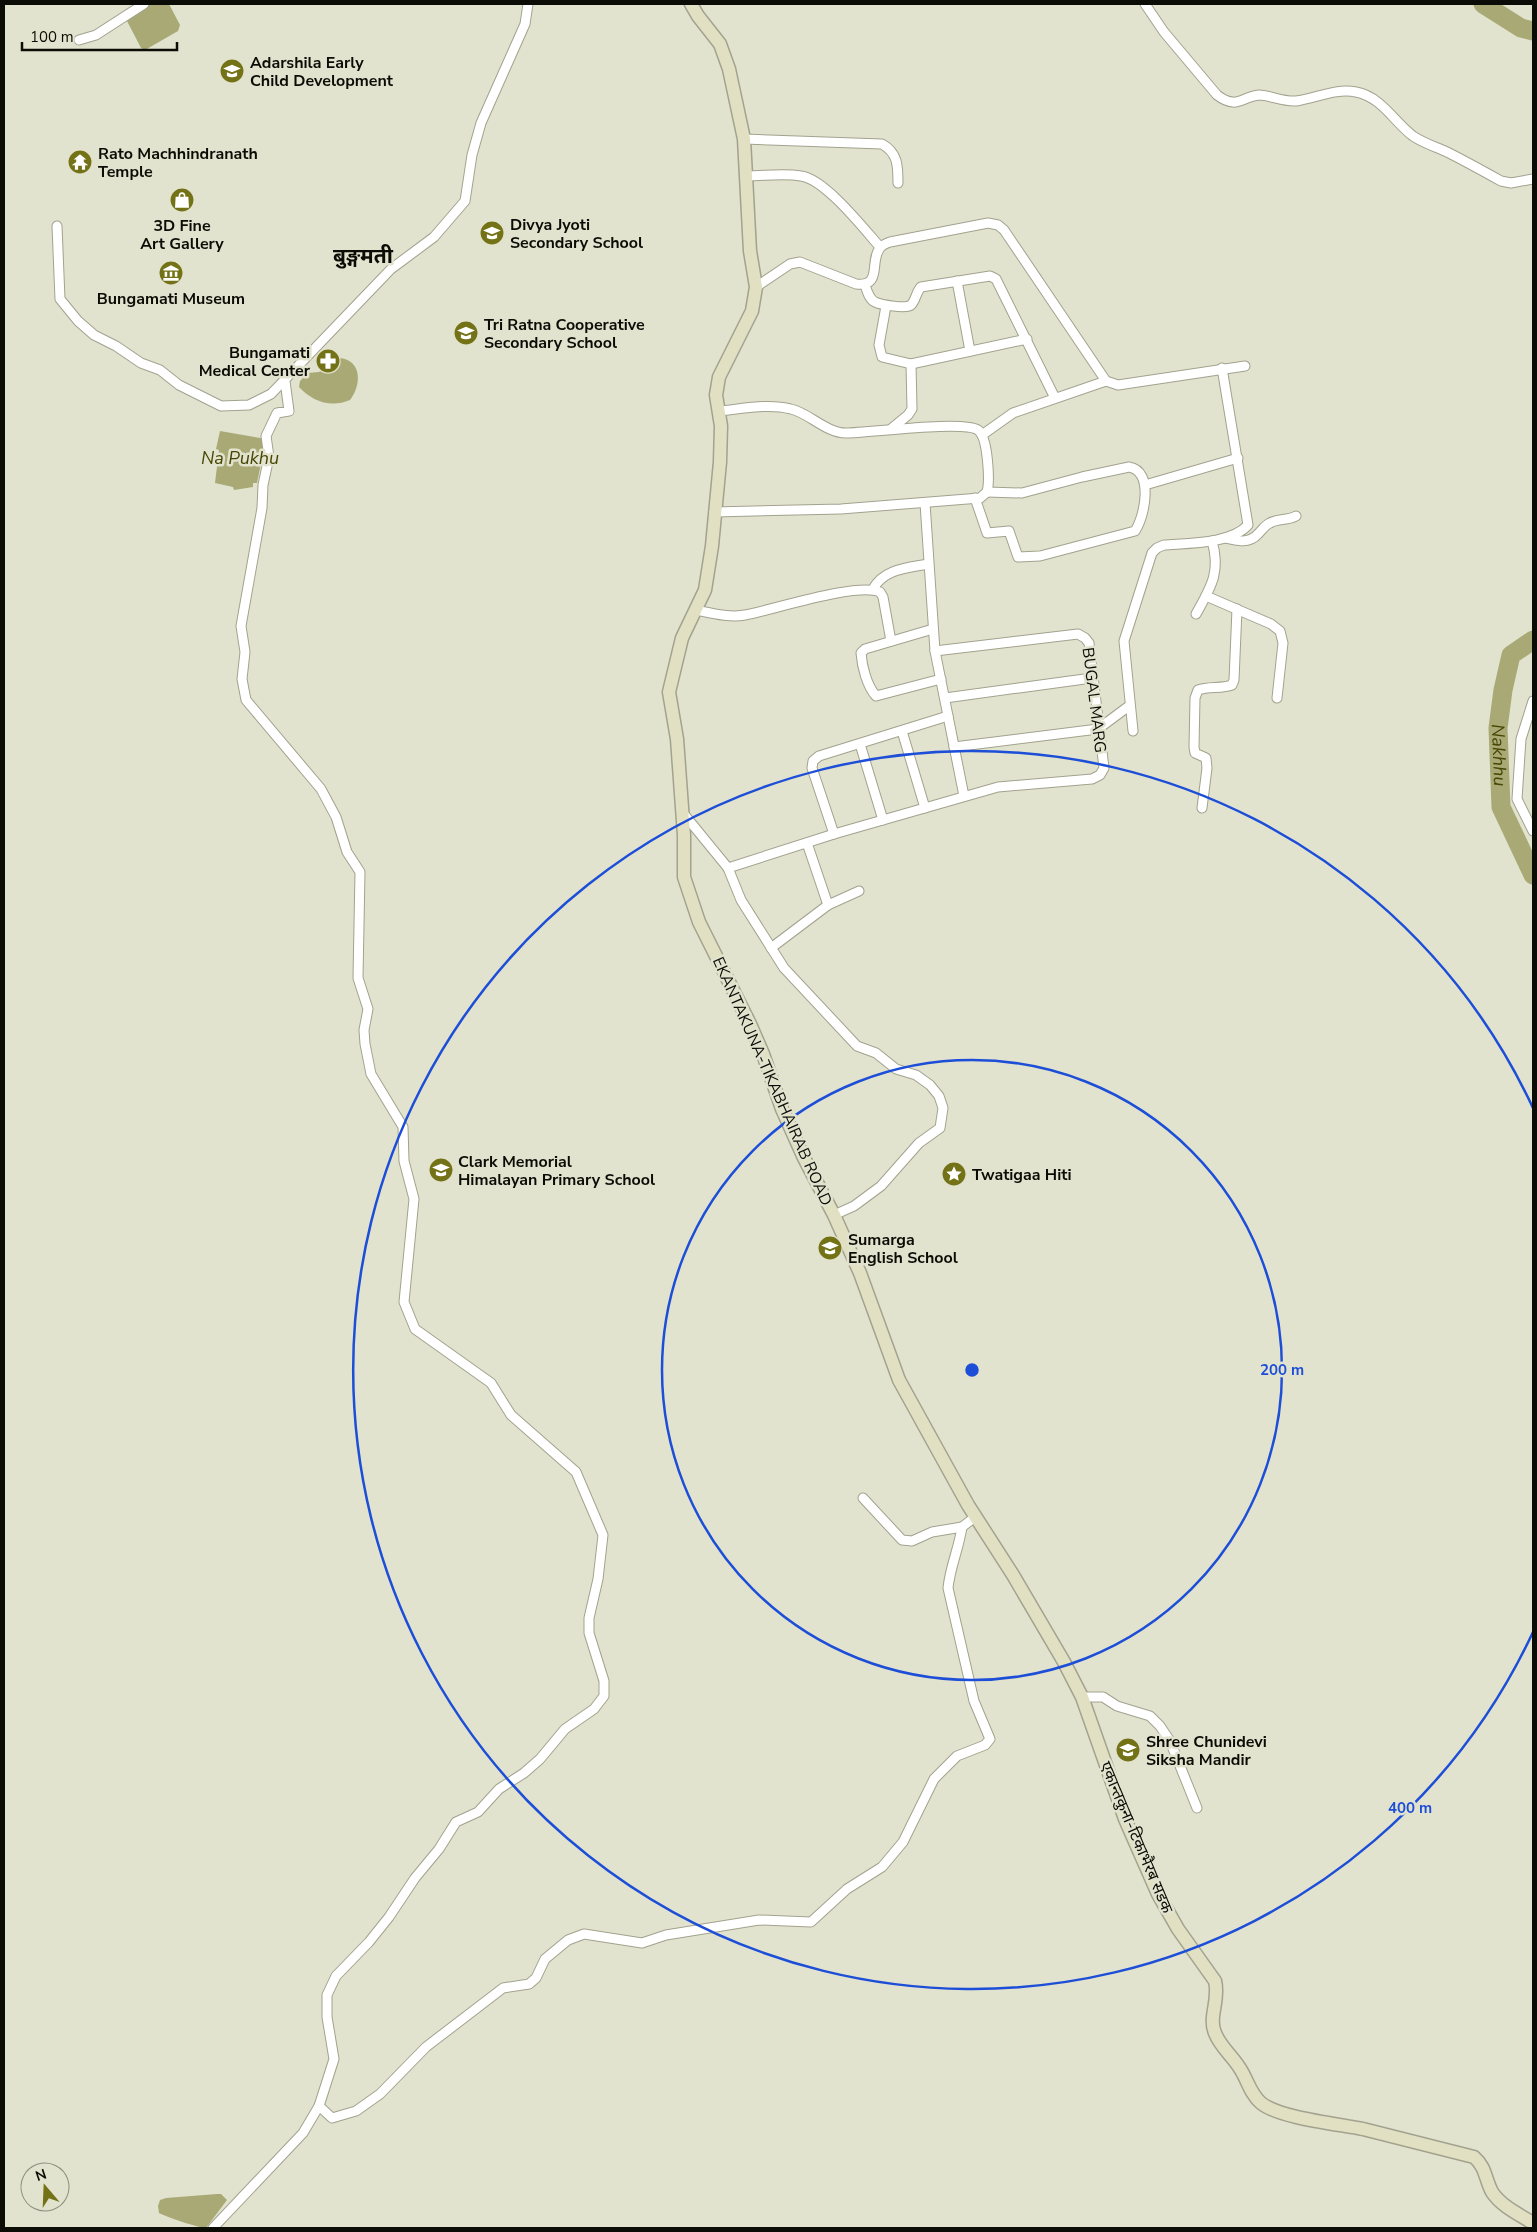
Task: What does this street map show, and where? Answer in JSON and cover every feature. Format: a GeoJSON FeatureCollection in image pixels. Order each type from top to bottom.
{"type":"FeatureCollection","features":[{"type":"Feature","properties":{"kind":"main road","name":"EKANTAKUNA-TIKABHAIRAB ROAD"},"geometry":{"type":"LineString","coordinates":[[691,4],[720,44],[729,68],[744,139],[750,251],[756,288],[752,311],[719,377],[716,395],[721,426],[720,462],[712,546],[705,590],[682,638],[669,692],[677,739],[684,877],[699,922],[763,1054],[782,1109],[860,1273],[899,1380],[968,1505]]}},
{"type":"Feature","properties":{"kind":"main road","name":"एकान्तकुना-टिकाभैरब सडक"},"geometry":{"type":"LineString","coordinates":[[968,1505],[1026,1596],[1082,1697],[1126,1819],[1158,1894],[1178,1929],[1215,1981],[1217,1989],[1213,2018],[1214,2033],[1240,2068],[1252,2092],[1260,2102],[1282,2112],[1474,2157],[1486,2171],[1489,2186],[1494,2195],[1512,2210],[1533,2223]]}},
{"type":"Feature","properties":{"kind":"street"},"geometry":{"type":"LineString","coordinates":[[79,40],[96,35],[144,4]]}},
{"type":"Feature","properties":{"kind":"street"},"geometry":{"type":"LineString","coordinates":[[57,226],[60,299],[78,321],[94,336],[116,346],[141,364],[160,370],[179,385],[221,406],[249,406],[271,394],[285,381],[390,270],[434,237],[465,201],[472,155],[481,123],[525,24],[528,4]]}},
{"type":"Feature","properties":{"kind":"street"},"geometry":{"type":"LineString","coordinates":[[1144,4],[1164,32],[1217,95],[1224,100],[1233,102],[1263,95],[1275,100],[1295,101],[1332,92],[1357,92],[1388,110],[1413,136],[1501,181],[1511,183],[1533,179]]}},
{"type":"Feature","properties":{"kind":"street"},"geometry":{"type":"LineString","coordinates":[[744,139],[882,144],[891,149],[898,164],[898,183]]}},
{"type":"Feature","properties":{"kind":"street"},"geometry":{"type":"LineString","coordinates":[[746,176],[800,176],[810,178],[842,204],[880,247]]}},
{"type":"Feature","properties":{"kind":"street"},"geometry":{"type":"LineString","coordinates":[[756,288],[790,264],[800,262],[856,284],[865,285],[869,282],[874,272],[880,247],[890,242],[988,223],[998,225],[1004,230],[1106,381]]}},
{"type":"Feature","properties":{"kind":"street"},"geometry":{"type":"LineString","coordinates":[[865,285],[875,302],[886,306],[908,307],[912,304],[917,291],[921,287],[990,276],[996,279],[1055,398]]}},
{"type":"Feature","properties":{"kind":"street"},"geometry":{"type":"LineString","coordinates":[[957,281],[970,351]]}},
{"type":"Feature","properties":{"kind":"street"},"geometry":{"type":"LineString","coordinates":[[886,306],[879,346],[882,357],[889,360],[911,364],[1026,339]]}},
{"type":"Feature","properties":{"kind":"street"},"geometry":{"type":"LineString","coordinates":[[891,430],[912,409],[911,364]]}},
{"type":"Feature","properties":{"kind":"street"},"geometry":{"type":"LineString","coordinates":[[982,435],[1013,413],[1106,381],[1118,385],[1245,366]]}},
{"type":"Feature","properties":{"kind":"street"},"geometry":{"type":"LineString","coordinates":[[1133,731],[1124,642],[1152,554],[1157,548],[1164,545],[1225,538],[1244,530],[1248,525],[1222,368]]}},
{"type":"Feature","properties":{"kind":"street"},"geometry":{"type":"LineString","coordinates":[[212,2228],[303,2133],[319,2106],[334,2059],[327,2017],[327,1995],[336,1976],[369,1942],[389,1917],[415,1878],[439,1849],[456,1822],[478,1812],[499,1790],[524,1774],[565,1730],[594,1709],[604,1696],[604,1681],[589,1633],[589,1618],[598,1579],[602,1536],[576,1472],[511,1415],[491,1383],[415,1329],[404,1302],[414,1199],[404,1161],[403,1127],[371,1074],[365,1044],[364,1030],[368,1009],[358,978],[360,872],[347,852],[336,817],[321,789],[246,700],[242,684],[244,652],[241,626],[269,457],[266,436],[277,413],[290,411],[285,381]]}},
{"type":"Feature","properties":{"kind":"street"},"geometry":{"type":"LineString","coordinates":[[719,411],[769,406],[791,408],[842,433],[967,427],[978,430],[982,435],[989,469],[987,492]]}},
{"type":"Feature","properties":{"kind":"street"},"geometry":{"type":"LineString","coordinates":[[1145,485],[1238,458]]}},
{"type":"Feature","properties":{"kind":"street"},"geometry":{"type":"LineString","coordinates":[[714,512],[841,509],[975,498],[987,492],[1022,493],[1129,467],[1135,468],[1140,473],[1145,485],[1145,497],[1135,531],[1040,556],[1018,557],[1008,531],[987,533],[975,498]]}},
{"type":"Feature","properties":{"kind":"street"},"geometry":{"type":"LineString","coordinates":[[926,503],[928,564],[935,651],[964,796]]}},
{"type":"Feature","properties":{"kind":"street"},"geometry":{"type":"LineString","coordinates":[[1225,538],[1240,542],[1254,539],[1268,524],[1276,520],[1288,520],[1296,516]]}},
{"type":"Feature","properties":{"kind":"street"},"geometry":{"type":"LineString","coordinates":[[1196,614],[1206,596],[1216,569],[1216,554],[1212,541]]}},
{"type":"Feature","properties":{"kind":"street"},"geometry":{"type":"LineString","coordinates":[[873,589],[878,580],[886,574],[928,564]]}},
{"type":"Feature","properties":{"kind":"street"},"geometry":{"type":"LineString","coordinates":[[696,610],[729,616],[744,616],[826,596],[873,589],[880,592],[883,597],[891,641]]}},
{"type":"Feature","properties":{"kind":"street"},"geometry":{"type":"LineString","coordinates":[[1206,596],[1276,627],[1282,636],[1277,698]]}},
{"type":"Feature","properties":{"kind":"street"},"geometry":{"type":"LineString","coordinates":[[1202,808],[1207,768],[1206,758],[1196,753],[1194,747],[1195,698],[1198,690],[1222,688],[1232,685],[1234,680],[1237,609]]}},
{"type":"Feature","properties":{"kind":"street"},"geometry":{"type":"LineString","coordinates":[[933,629],[865,649],[862,653],[862,661],[870,690],[876,696],[941,679]]}},
{"type":"Feature","properties":{"kind":"street","name":"BUGAL MARG"},"geometry":{"type":"LineString","coordinates":[[728,868],[834,834],[998,787],[1092,779],[1100,775],[1104,768],[1092,678],[1090,643],[1086,638],[1078,634],[935,651]]}},
{"type":"Feature","properties":{"kind":"street"},"geometry":{"type":"LineString","coordinates":[[945,698],[1092,678]]}},
{"type":"Feature","properties":{"kind":"street"},"geometry":{"type":"LineString","coordinates":[[1533,701],[1520,739],[1517,800],[1533,831]]}},
{"type":"Feature","properties":{"kind":"street"},"geometry":{"type":"LineString","coordinates":[[954,747],[1098,729],[1129,706]]}},
{"type":"Feature","properties":{"kind":"street"},"geometry":{"type":"LineString","coordinates":[[834,834],[812,768],[813,761],[819,756],[948,716]]}},
{"type":"Feature","properties":{"kind":"street"},"geometry":{"type":"LineString","coordinates":[[902,731],[924,808]]}},
{"type":"Feature","properties":{"kind":"street"},"geometry":{"type":"LineString","coordinates":[[860,744],[883,820]]}},
{"type":"Feature","properties":{"kind":"street"},"geometry":{"type":"LineString","coordinates":[[681,810],[728,868],[741,900],[784,968],[799,986],[826,1011],[857,1046],[876,1053],[896,1069],[916,1075],[930,1085],[939,1096],[944,1108],[940,1128],[919,1143],[881,1186],[854,1206],[834,1215]]}},
{"type":"Feature","properties":{"kind":"street"},"geometry":{"type":"LineString","coordinates":[[807,843],[828,905]]}},
{"type":"Feature","properties":{"kind":"street"},"geometry":{"type":"LineString","coordinates":[[771,948],[828,905],[859,891]]}},
{"type":"Feature","properties":{"kind":"street"},"geometry":{"type":"LineString","coordinates":[[864,1498],[902,1540],[912,1541],[932,1532],[962,1527],[975,1517]]}},
{"type":"Feature","properties":{"kind":"street"},"geometry":{"type":"LineString","coordinates":[[319,2106],[332,2118],[356,2111],[380,2094],[426,2047],[495,1993],[503,1988],[529,1984],[536,1978],[544,1959],[568,1940],[584,1934],[642,1943],[666,1935],[759,1920],[811,1922],[847,1890],[882,1867],[903,1842],[934,1779],[957,1756],[985,1745],[990,1738],[974,1701],[948,1588],[950,1570],[960,1544],[962,1527]]}},
{"type":"Feature","properties":{"kind":"street"},"geometry":{"type":"LineString","coordinates":[[1082,1697],[1103,1697],[1117,1706],[1150,1716],[1170,1740],[1197,1808]]}},
{"type":"Feature","properties":{"kind":"water"},"geometry":{"type":"Polygon","coordinates":[[[145,4],[169,4],[180,25],[178,31],[145,50],[141,48],[126,19],[145,4]]]}},
{"type":"Feature","properties":{"kind":"water"},"geometry":{"type":"Polygon","coordinates":[[[340,358],[353,364],[358,375],[356,388],[350,400],[336,403],[323,402],[316,400],[299,387],[300,381],[308,373],[319,372],[340,358]]]}},
{"type":"Feature","properties":{"kind":"water","name":"Na Pukhu"},"geometry":{"type":"Polygon","coordinates":[[[220,431],[266,439],[257,483],[253,483],[253,487],[234,490],[233,487],[215,483],[219,450],[216,449],[220,431]]]}},
{"type":"Feature","properties":{"kind":"water"},"geometry":{"type":"Polygon","coordinates":[[[221,2194],[227,2200],[206,2228],[182,2222],[159,2213],[158,2206],[160,2200],[166,2198],[221,2194]]]}},
{"type":"Feature","properties":{"kind":"waterway","name":"Nakhhu"},"geometry":{"type":"LineString","coordinates":[[1483,4],[1521,28],[1533,31]]}},
{"type":"Feature","properties":{"kind":"waterway","name":"Nakhhu"},"geometry":{"type":"LineString","coordinates":[[1533,640],[1511,655],[1503,690],[1498,728],[1501,807],[1533,875]]}},
{"type":"Feature","properties":{"kind":"place","name":"Adarshila Early Child Development"},"geometry":{"type":"Point","coordinates":[232,71]}},
{"type":"Feature","properties":{"kind":"place","name":"Rato Machhindranath Temple"},"geometry":{"type":"Point","coordinates":[80,162]}},
{"type":"Feature","properties":{"kind":"place","name":"3D Fine Art Gallery"},"geometry":{"type":"Point","coordinates":[182,200]}},
{"type":"Feature","properties":{"kind":"place","name":"Divya Jyoti Secondary School"},"geometry":{"type":"Point","coordinates":[492,233]}},
{"type":"Feature","properties":{"kind":"place","name":"Bungamati Museum"},"geometry":{"type":"Point","coordinates":[171,273]}},
{"type":"Feature","properties":{"kind":"place","name":"Tri Ratna Cooperative Secondary School"},"geometry":{"type":"Point","coordinates":[466,333]}},
{"type":"Feature","properties":{"kind":"place","name":"Bungamati Medical Center"},"geometry":{"type":"Point","coordinates":[328,361]}},
{"type":"Feature","properties":{"kind":"place","name":"Clark Memorial Himalayan Primary School"},"geometry":{"type":"Point","coordinates":[441,1170]}},
{"type":"Feature","properties":{"kind":"place","name":"Twatigaa Hiti"},"geometry":{"type":"Point","coordinates":[954,1174]}},
{"type":"Feature","properties":{"kind":"place","name":"Sumarga English School"},"geometry":{"type":"Point","coordinates":[830,1248]}},
{"type":"Feature","properties":{"kind":"place","name":"Shree Chunidevi Siksha Mandir"},"geometry":{"type":"Point","coordinates":[1128,1750]}},
{"type":"Feature","properties":{"kind":"district","name":"बुङ्गमती"},"geometry":{"type":"Point","coordinates":[363,256]}}]}
